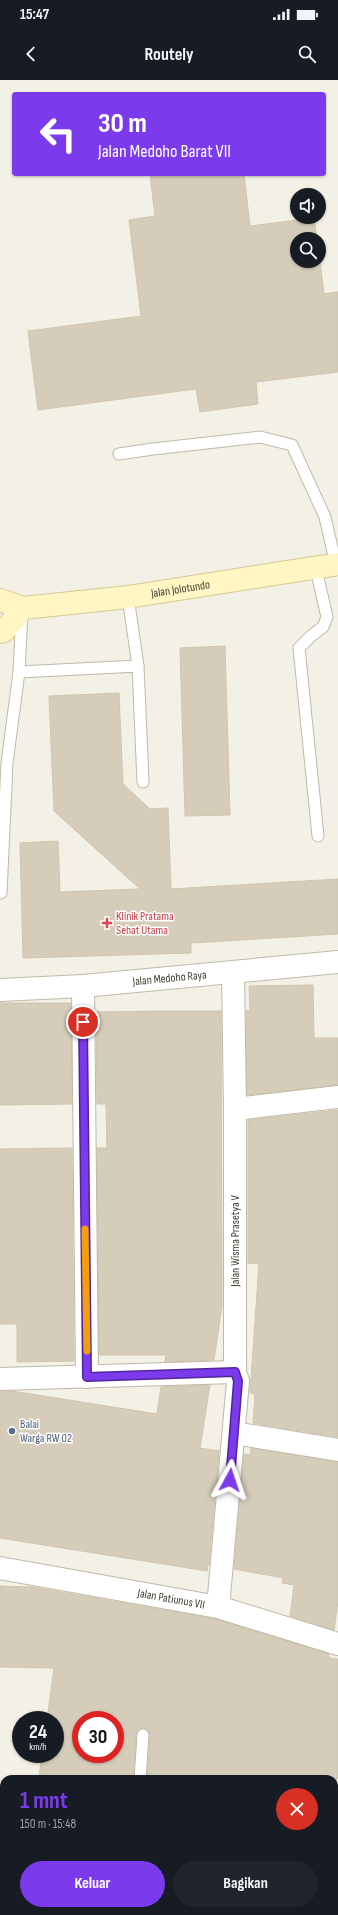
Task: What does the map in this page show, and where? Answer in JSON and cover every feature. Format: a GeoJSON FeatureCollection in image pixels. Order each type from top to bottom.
{"type":"FeatureCollection","features":[{"type":"Feature","properties":{"kind":"main road","name":"Jalan Jolotundo"},"geometry":{"type":"LineString","coordinates":[[0,600],[23,608],[128,598],[330,566]]}},
{"type":"Feature","properties":{"kind":"main road"},"geometry":{"type":"LineString","coordinates":[[0,632],[4,631],[23,608]]}},
{"type":"Feature","properties":{"kind":"street","name":"Jalan Medoho Raya"},"geometry":{"type":"LineString","coordinates":[[0,990],[83,986],[338,962]]}},
{"type":"Feature","properties":{"kind":"street","name":"Jalan Wisma Prasetya V"},"geometry":{"type":"LineString","coordinates":[[218,1607],[238,1381],[235,1372],[235,1109],[233,973]]}},
{"type":"Feature","properties":{"kind":"street"},"geometry":{"type":"LineString","coordinates":[[83,986],[87,1377]]}},
{"type":"Feature","properties":{"kind":"street"},"geometry":{"type":"LineString","coordinates":[[235,1109],[338,1097]]}},
{"type":"Feature","properties":{"kind":"street"},"geometry":{"type":"LineString","coordinates":[[0,1379],[235,1372]]}},
{"type":"Feature","properties":{"kind":"street"},"geometry":{"type":"LineString","coordinates":[[234,1433],[338,1450]]}},
{"type":"Feature","properties":{"kind":"street","name":"Jalan Patiunus VII"},"geometry":{"type":"LineString","coordinates":[[0,1568],[218,1607],[338,1644]]}},
{"type":"Feature","properties":{"kind":"lane"},"geometry":{"type":"LineString","coordinates":[[119,454],[153,448],[260,437],[292,445],[325,517],[330,566],[326,617],[322,628],[299,648],[318,836]]}},
{"type":"Feature","properties":{"kind":"lane"},"geometry":{"type":"LineString","coordinates":[[128,598],[138,666],[142,782]]}},
{"type":"Feature","properties":{"kind":"lane"},"geometry":{"type":"LineString","coordinates":[[1,893],[7,763],[19,672],[23,608]]}},
{"type":"Feature","properties":{"kind":"lane"},"geometry":{"type":"LineString","coordinates":[[19,672],[138,666]]}},
{"type":"Feature","properties":{"kind":"lane"},"geometry":{"type":"LineString","coordinates":[[140,1775],[143,1735]]}},
{"type":"Feature","properties":{"kind":"building"},"geometry":{"type":"Polygon","coordinates":[[[150,176],[244,176],[250,226],[290,221],[290,224],[315,224],[316,232],[290,232],[290,268],[321,268],[324,294],[338,292],[338,372],[256,382],[258,404],[200,412],[196,389],[38,410],[28,331],[141,316],[129,220],[155,216],[150,176]]]}},
{"type":"Feature","properties":{"kind":"building"},"geometry":{"type":"Polygon","coordinates":[[[225,646],[230,815],[185,816],[180,648],[225,646]]]}},
{"type":"Feature","properties":{"kind":"building"},"geometry":{"type":"Polygon","coordinates":[[[119,693],[123,784],[150,809],[168,808],[171,889],[338,879],[338,934],[191,943],[191,953],[23,958],[20,843],[58,841],[60,892],[140,889],[54,811],[49,696],[119,693]]]}},
{"type":"Feature","properties":{"kind":"building"},"geometry":{"type":"Polygon","coordinates":[[[313,985],[314,1038],[338,1038],[338,1085],[247,1095],[246,1011],[250,1010],[249,986],[313,985]]]}},
{"type":"Feature","properties":{"kind":"building"},"geometry":{"type":"Polygon","coordinates":[[[0,1003],[71,1003],[72,1104],[0,1105],[0,1003]]]}},
{"type":"Feature","properties":{"kind":"building"},"geometry":{"type":"Polygon","coordinates":[[[221,1011],[222,1306],[214,1360],[165,1362],[166,1355],[99,1355],[97,1148],[107,1148],[106,1104],[97,1104],[96,1012],[221,1011]]]}},
{"type":"Feature","properties":{"kind":"building"},"geometry":{"type":"Polygon","coordinates":[[[338,1110],[338,1437],[253,1423],[255,1394],[250,1393],[259,1264],[248,1263],[248,1120],[338,1110]]]}},
{"type":"Feature","properties":{"kind":"building"},"geometry":{"type":"Polygon","coordinates":[[[72,1148],[74,1361],[17,1362],[17,1324],[0,1324],[0,1149],[72,1148]]]}},
{"type":"Feature","properties":{"kind":"building"},"geometry":{"type":"Polygon","coordinates":[[[210,1385],[200,1448],[219,1451],[209,1565],[207,1571],[0,1538],[0,1391],[12,1391],[157,1414],[161,1387],[210,1385]]]}},
{"type":"Feature","properties":{"kind":"building"},"geometry":{"type":"Polygon","coordinates":[[[251,1448],[338,1462],[338,1602],[334,1630],[290,1616],[294,1585],[282,1583],[283,1578],[234,1569],[244,1454],[250,1455],[251,1448]]]}},
{"type":"Feature","properties":{"kind":"building"},"geometry":{"type":"Polygon","coordinates":[[[0,1586],[32,1587],[215,1619],[329,1654],[329,1658],[338,1659],[338,1775],[147,1775],[150,1735],[147,1729],[143,1728],[136,1734],[133,1775],[39,1775],[41,1763],[64,1763],[64,1711],[48,1711],[54,1668],[0,1667],[0,1586]]]}},
{"type":"Feature","properties":{"kind":"slow traffic"},"geometry":{"type":"LineString","coordinates":[[85,1229],[87,1351]]}},
{"type":"Feature","properties":{"kind":"place","name":"Klinik Pratama Sehat Utama"},"geometry":{"type":"Point","coordinates":[107,923]}},
{"type":"Feature","properties":{"kind":"place","name":"Balai Warga RW 02"},"geometry":{"type":"Point","coordinates":[12,1431]}},
{"type":"Feature","properties":{"kind":"route"},"geometry":{"type":"LineString","coordinates":[[83,1022],[87,1377],[127,1374],[235,1372],[238,1381],[230,1480]]}}]}
